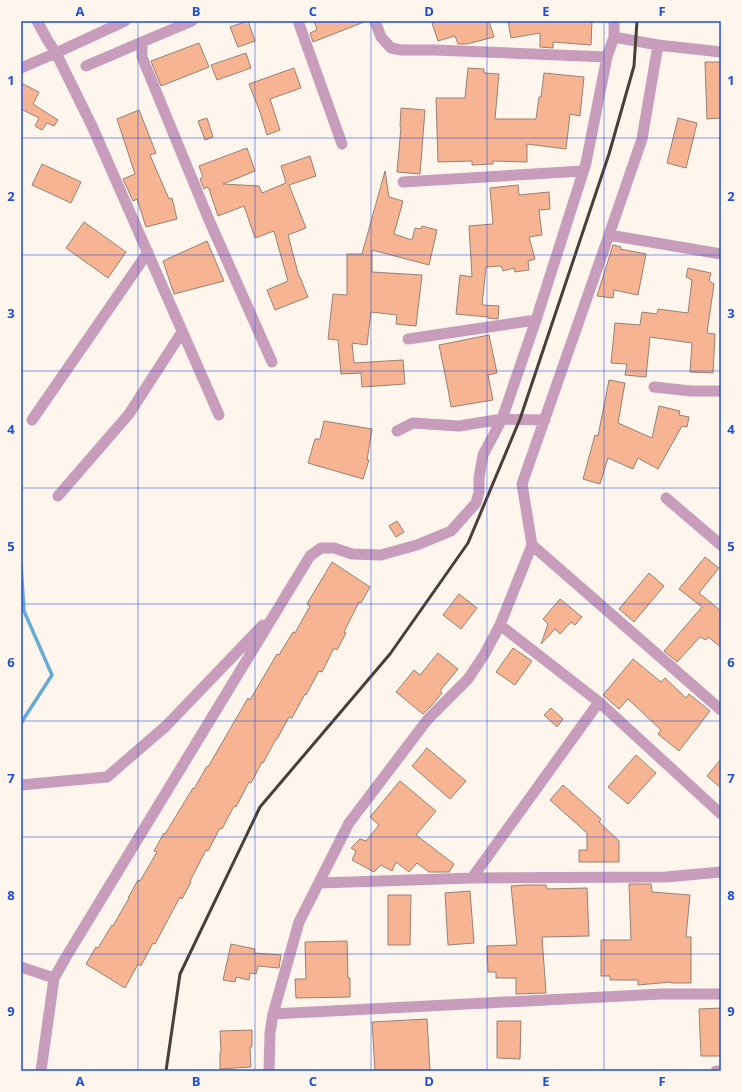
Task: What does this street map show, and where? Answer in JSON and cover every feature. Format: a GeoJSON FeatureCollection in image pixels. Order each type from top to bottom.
{"type":"FeatureCollection","features":[{"type":"Feature","properties":{"kind":"street"},"geometry":{"type":"LineString","coordinates":[[37,21],[56,53],[92,126],[219,415]]}},
{"type":"Feature","properties":{"kind":"street"},"geometry":{"type":"LineString","coordinates":[[21,68],[125,21]]}},
{"type":"Feature","properties":{"kind":"street"},"geometry":{"type":"LineString","coordinates":[[86,66],[192,21]]}},
{"type":"Feature","properties":{"kind":"street"},"geometry":{"type":"LineString","coordinates":[[298,21],[342,144]]}},
{"type":"Feature","properties":{"kind":"street"},"geometry":{"type":"LineString","coordinates":[[375,21],[381,37],[391,48],[401,50],[607,57]]}},
{"type":"Feature","properties":{"kind":"street"},"geometry":{"type":"LineString","coordinates":[[41,1071],[54,978],[310,556],[321,548],[334,548],[352,554],[381,555],[417,545],[451,531],[476,503],[483,455],[502,419],[536,320],[586,163],[607,57],[614,37],[614,21]]}},
{"type":"Feature","properties":{"kind":"street"},"geometry":{"type":"LineString","coordinates":[[614,37],[658,45],[721,52]]}},
{"type":"Feature","properties":{"kind":"street"},"geometry":{"type":"LineString","coordinates":[[142,42],[142,57],[208,220],[272,362]]}},
{"type":"Feature","properties":{"kind":"street"},"geometry":{"type":"LineString","coordinates":[[269,1071],[270,1033],[273,1014],[299,922],[349,823],[428,719],[468,679],[484,655],[500,625],[532,545],[522,484],[642,139],[658,45]]}},
{"type":"Feature","properties":{"kind":"street"},"geometry":{"type":"LineString","coordinates":[[403,182],[583,171]]}},
{"type":"Feature","properties":{"kind":"street"},"geometry":{"type":"LineString","coordinates":[[609,235],[721,254]]}},
{"type":"Feature","properties":{"kind":"street"},"geometry":{"type":"LineString","coordinates":[[32,420],[148,252]]}},
{"type":"Feature","properties":{"kind":"street"},"geometry":{"type":"LineString","coordinates":[[408,339],[536,320]]}},
{"type":"Feature","properties":{"kind":"street"},"geometry":{"type":"LineString","coordinates":[[58,496],[129,414],[182,332]]}},
{"type":"Feature","properties":{"kind":"street"},"geometry":{"type":"LineString","coordinates":[[654,387],[691,391],[721,391]]}},
{"type":"Feature","properties":{"kind":"street"},"geometry":{"type":"LineString","coordinates":[[397,431],[413,423],[459,426],[502,419],[545,420]]}},
{"type":"Feature","properties":{"kind":"street"},"geometry":{"type":"LineString","coordinates":[[666,498],[721,545]]}},
{"type":"Feature","properties":{"kind":"street"},"geometry":{"type":"LineString","coordinates":[[532,545],[721,710]]}},
{"type":"Feature","properties":{"kind":"street"},"geometry":{"type":"LineString","coordinates":[[21,785],[107,777],[166,726],[278,609]]}},
{"type":"Feature","properties":{"kind":"street"},"geometry":{"type":"LineString","coordinates":[[500,625],[599,702],[721,814]]}},
{"type":"Feature","properties":{"kind":"street"},"geometry":{"type":"LineString","coordinates":[[472,878],[599,702]]}},
{"type":"Feature","properties":{"kind":"street"},"geometry":{"type":"LineString","coordinates":[[319,883],[472,878],[666,876],[721,872]]}},
{"type":"Feature","properties":{"kind":"street"},"geometry":{"type":"LineString","coordinates":[[21,967],[54,978]]}},
{"type":"Feature","properties":{"kind":"street"},"geometry":{"type":"LineString","coordinates":[[273,1014],[661,994],[721,994]]}},
{"type":"Feature","properties":{"kind":"street"},"geometry":{"type":"LineString","coordinates":[[716,1071],[721,1071]]}},
{"type":"Feature","properties":{"kind":"building"},"geometry":{"type":"Polygon","coordinates":[[[248,21],[255,41],[238,47],[230,27],[248,21]]]}},
{"type":"Feature","properties":{"kind":"building"},"geometry":{"type":"Polygon","coordinates":[[[314,21],[364,22],[313,42],[310,33],[317,30],[314,21]]]}},
{"type":"Feature","properties":{"kind":"building"},"geometry":{"type":"Polygon","coordinates":[[[439,21],[489,21],[494,37],[467,44],[458,44],[455,36],[438,41],[432,23],[439,21]]]}},
{"type":"Feature","properties":{"kind":"building"},"geometry":{"type":"Polygon","coordinates":[[[508,21],[592,21],[591,45],[553,42],[553,48],[540,47],[540,33],[511,38],[508,21]]]}},
{"type":"Feature","properties":{"kind":"building"},"geometry":{"type":"Polygon","coordinates":[[[199,43],[209,67],[161,86],[151,61],[199,43]]]}},
{"type":"Feature","properties":{"kind":"building"},"geometry":{"type":"Polygon","coordinates":[[[246,53],[251,68],[217,80],[211,65],[246,53]]]}},
{"type":"Feature","properties":{"kind":"building"},"geometry":{"type":"Polygon","coordinates":[[[705,62],[721,62],[721,118],[707,119],[705,62]]]}},
{"type":"Feature","properties":{"kind":"building"},"geometry":{"type":"Polygon","coordinates":[[[294,68],[301,88],[270,99],[280,130],[267,135],[249,84],[294,68]]]}},
{"type":"Feature","properties":{"kind":"building"},"geometry":{"type":"Polygon","coordinates":[[[468,68],[484,69],[484,73],[499,74],[495,119],[536,119],[544,73],[584,77],[580,116],[570,114],[566,149],[527,144],[527,162],[493,161],[493,164],[472,165],[472,161],[438,162],[436,98],[465,98],[468,68]]]}},
{"type":"Feature","properties":{"kind":"building"},"geometry":{"type":"Polygon","coordinates":[[[21,83],[39,92],[33,104],[58,120],[54,126],[47,123],[42,130],[35,126],[39,118],[21,109],[21,83]]]}},
{"type":"Feature","properties":{"kind":"building"},"geometry":{"type":"Polygon","coordinates":[[[401,108],[425,110],[420,174],[397,172],[401,108]]]}},
{"type":"Feature","properties":{"kind":"building"},"geometry":{"type":"Polygon","coordinates":[[[139,110],[156,153],[150,155],[169,199],[172,198],[177,219],[146,227],[137,199],[133,201],[123,179],[135,174],[117,119],[139,110]]]}},
{"type":"Feature","properties":{"kind":"building"},"geometry":{"type":"Polygon","coordinates":[[[207,118],[213,137],[205,140],[198,121],[207,118]]]}},
{"type":"Feature","properties":{"kind":"building"},"geometry":{"type":"Polygon","coordinates":[[[678,118],[697,123],[686,168],[667,163],[678,118]]]}},
{"type":"Feature","properties":{"kind":"building"},"geometry":{"type":"Polygon","coordinates":[[[247,148],[255,171],[223,184],[259,186],[262,193],[286,183],[281,166],[310,156],[316,176],[289,185],[306,228],[288,235],[299,277],[308,297],[275,310],[267,290],[288,281],[274,231],[255,238],[244,206],[218,216],[209,189],[207,187],[204,189],[200,179],[203,177],[199,166],[247,148]]]}},
{"type":"Feature","properties":{"kind":"building"},"geometry":{"type":"Polygon","coordinates":[[[42,164],[81,182],[71,203],[32,185],[42,164]]]}},
{"type":"Feature","properties":{"kind":"building"},"geometry":{"type":"Polygon","coordinates":[[[385,171],[389,197],[403,201],[394,234],[412,240],[415,228],[421,229],[422,226],[437,230],[429,265],[372,250],[372,272],[422,275],[416,326],[396,324],[397,315],[371,312],[367,345],[352,343],[354,363],[403,360],[405,384],[362,387],[361,373],[341,374],[338,340],[328,339],[333,294],[347,295],[347,254],[362,254],[385,171]]]}},
{"type":"Feature","properties":{"kind":"building"},"geometry":{"type":"Polygon","coordinates":[[[518,185],[519,195],[549,192],[550,209],[539,210],[542,235],[529,237],[535,259],[528,261],[529,270],[515,272],[514,268],[503,271],[501,266],[486,267],[482,305],[499,306],[498,319],[456,314],[460,275],[472,277],[469,226],[493,224],[490,188],[518,185]]]}},
{"type":"Feature","properties":{"kind":"building"},"geometry":{"type":"Polygon","coordinates":[[[84,222],[126,252],[108,278],[66,248],[84,222]]]}},
{"type":"Feature","properties":{"kind":"building"},"geometry":{"type":"Polygon","coordinates":[[[207,241],[224,281],[174,294],[163,261],[207,241]]]}},
{"type":"Feature","properties":{"kind":"building"},"geometry":{"type":"Polygon","coordinates":[[[613,245],[621,247],[620,249],[646,254],[638,295],[614,290],[613,298],[597,296],[613,245]]]}},
{"type":"Feature","properties":{"kind":"building"},"geometry":{"type":"Polygon","coordinates":[[[688,268],[711,273],[709,281],[714,284],[707,333],[715,334],[713,373],[690,372],[692,343],[650,337],[646,377],[625,375],[627,364],[611,363],[615,323],[640,325],[642,312],[657,314],[658,309],[688,313],[692,280],[686,277],[688,268]]]}},
{"type":"Feature","properties":{"kind":"building"},"geometry":{"type":"Polygon","coordinates":[[[489,335],[497,373],[488,375],[493,400],[451,407],[439,345],[489,335]]]}},
{"type":"Feature","properties":{"kind":"building"},"geometry":{"type":"Polygon","coordinates":[[[609,380],[625,383],[618,423],[652,438],[659,406],[680,411],[679,415],[689,417],[687,427],[682,426],[658,469],[638,458],[633,469],[608,458],[600,484],[583,479],[595,435],[598,436],[609,380]]]}},
{"type":"Feature","properties":{"kind":"building"},"geometry":{"type":"Polygon","coordinates":[[[324,421],[372,429],[367,460],[369,460],[363,479],[308,463],[315,439],[320,439],[324,421]]]}},
{"type":"Feature","properties":{"kind":"building"},"geometry":{"type":"Polygon","coordinates":[[[397,521],[404,532],[396,537],[389,526],[397,521]]]}},
{"type":"Feature","properties":{"kind":"building"},"geometry":{"type":"Polygon","coordinates":[[[705,557],[719,568],[699,593],[721,611],[721,647],[708,637],[706,640],[700,637],[677,662],[664,651],[702,607],[679,589],[705,557]]]}},
{"type":"Feature","properties":{"kind":"building"},"geometry":{"type":"Polygon","coordinates":[[[332,562],[370,587],[361,603],[359,602],[337,650],[334,648],[322,672],[319,671],[292,718],[289,717],[251,783],[249,782],[236,807],[234,806],[222,829],[220,828],[208,851],[206,850],[182,899],[180,897],[155,944],[153,943],[141,966],[138,964],[125,988],[86,964],[96,947],[98,948],[112,925],[113,926],[138,880],[140,881],[157,852],[154,851],[164,833],[165,834],[193,788],[194,789],[207,766],[208,767],[248,698],[250,700],[277,654],[279,655],[293,632],[295,633],[310,606],[307,604],[332,562]]]}},
{"type":"Feature","properties":{"kind":"building"},"geometry":{"type":"Polygon","coordinates":[[[649,573],[664,586],[634,622],[619,609],[649,573]]]}},
{"type":"Feature","properties":{"kind":"building"},"geometry":{"type":"Polygon","coordinates":[[[459,594],[477,608],[461,629],[443,615],[459,594]]]}},
{"type":"Feature","properties":{"kind":"building"},"geometry":{"type":"Polygon","coordinates":[[[560,599],[582,617],[575,625],[571,622],[560,634],[555,629],[541,644],[548,624],[543,619],[560,599]]]}},
{"type":"Feature","properties":{"kind":"building"},"geometry":{"type":"Polygon","coordinates":[[[513,648],[532,661],[515,685],[496,672],[513,648]]]}},
{"type":"Feature","properties":{"kind":"building"},"geometry":{"type":"Polygon","coordinates":[[[438,653],[458,669],[440,691],[442,693],[423,714],[396,692],[414,670],[420,675],[438,653]]]}},
{"type":"Feature","properties":{"kind":"building"},"geometry":{"type":"Polygon","coordinates":[[[633,659],[661,682],[665,678],[686,698],[689,694],[710,711],[679,751],[658,734],[661,730],[628,699],[619,709],[603,695],[633,659]]]}},
{"type":"Feature","properties":{"kind":"building"},"geometry":{"type":"Polygon","coordinates":[[[551,708],[563,719],[557,727],[544,715],[551,708]]]}},
{"type":"Feature","properties":{"kind":"building"},"geometry":{"type":"Polygon","coordinates":[[[427,748],[466,781],[450,799],[412,766],[427,748]]]}},
{"type":"Feature","properties":{"kind":"building"},"geometry":{"type":"Polygon","coordinates":[[[636,755],[656,773],[628,804],[608,787],[636,755]]]}},
{"type":"Feature","properties":{"kind":"building"},"geometry":{"type":"Polygon","coordinates":[[[721,759],[721,788],[707,776],[721,759]]]}},
{"type":"Feature","properties":{"kind":"building"},"geometry":{"type":"Polygon","coordinates":[[[400,781],[436,811],[416,835],[454,864],[449,872],[429,872],[417,863],[409,872],[396,862],[392,871],[381,865],[374,872],[352,860],[356,851],[351,848],[360,839],[366,841],[379,825],[370,817],[400,781]]]}},
{"type":"Feature","properties":{"kind":"building"},"geometry":{"type":"Polygon","coordinates":[[[563,785],[601,819],[599,822],[619,841],[619,862],[579,862],[579,850],[587,850],[587,833],[550,800],[563,785]]]}},
{"type":"Feature","properties":{"kind":"building"},"geometry":{"type":"Polygon","coordinates":[[[629,884],[651,884],[652,892],[690,895],[686,937],[691,937],[691,983],[671,982],[638,985],[638,980],[610,980],[610,976],[601,976],[601,940],[631,940],[629,884]]]}},
{"type":"Feature","properties":{"kind":"building"},"geometry":{"type":"Polygon","coordinates":[[[546,885],[547,889],[587,888],[589,936],[542,937],[546,993],[516,994],[516,978],[496,978],[496,972],[488,972],[487,946],[517,945],[511,886],[546,885]]]}},
{"type":"Feature","properties":{"kind":"building"},"geometry":{"type":"Polygon","coordinates":[[[470,891],[474,943],[448,945],[445,893],[470,891]]]}},
{"type":"Feature","properties":{"kind":"building"},"geometry":{"type":"Polygon","coordinates":[[[388,895],[411,895],[410,945],[388,945],[388,895]]]}},
{"type":"Feature","properties":{"kind":"building"},"geometry":{"type":"Polygon","coordinates":[[[347,941],[350,997],[296,998],[295,979],[306,979],[305,942],[347,941]]]}},
{"type":"Feature","properties":{"kind":"building"},"geometry":{"type":"Polygon","coordinates":[[[231,944],[255,949],[254,953],[281,955],[279,968],[258,966],[256,974],[250,973],[249,980],[236,977],[235,982],[223,980],[231,944]]]}},
{"type":"Feature","properties":{"kind":"building"},"geometry":{"type":"Polygon","coordinates":[[[721,1008],[721,1056],[701,1056],[699,1009],[721,1008]]]}},
{"type":"Feature","properties":{"kind":"building"},"geometry":{"type":"Polygon","coordinates":[[[427,1019],[430,1071],[375,1071],[372,1022],[427,1019]]]}},
{"type":"Feature","properties":{"kind":"building"},"geometry":{"type":"Polygon","coordinates":[[[497,1021],[521,1021],[520,1059],[497,1058],[497,1021]]]}},
{"type":"Feature","properties":{"kind":"building"},"geometry":{"type":"Polygon","coordinates":[[[252,1030],[252,1047],[250,1047],[251,1067],[220,1069],[220,1031],[252,1030]]]}},
{"type":"Feature","properties":{"kind":"waterway"},"geometry":{"type":"LineString","coordinates":[[21,565],[24,611],[52,675],[21,723]]}},
{"type":"Feature","properties":{"kind":"railway"},"geometry":{"type":"LineString","coordinates":[[166,1071],[180,974],[260,807],[390,654],[468,543],[520,419],[609,154],[634,66],[637,21]]}}]}
